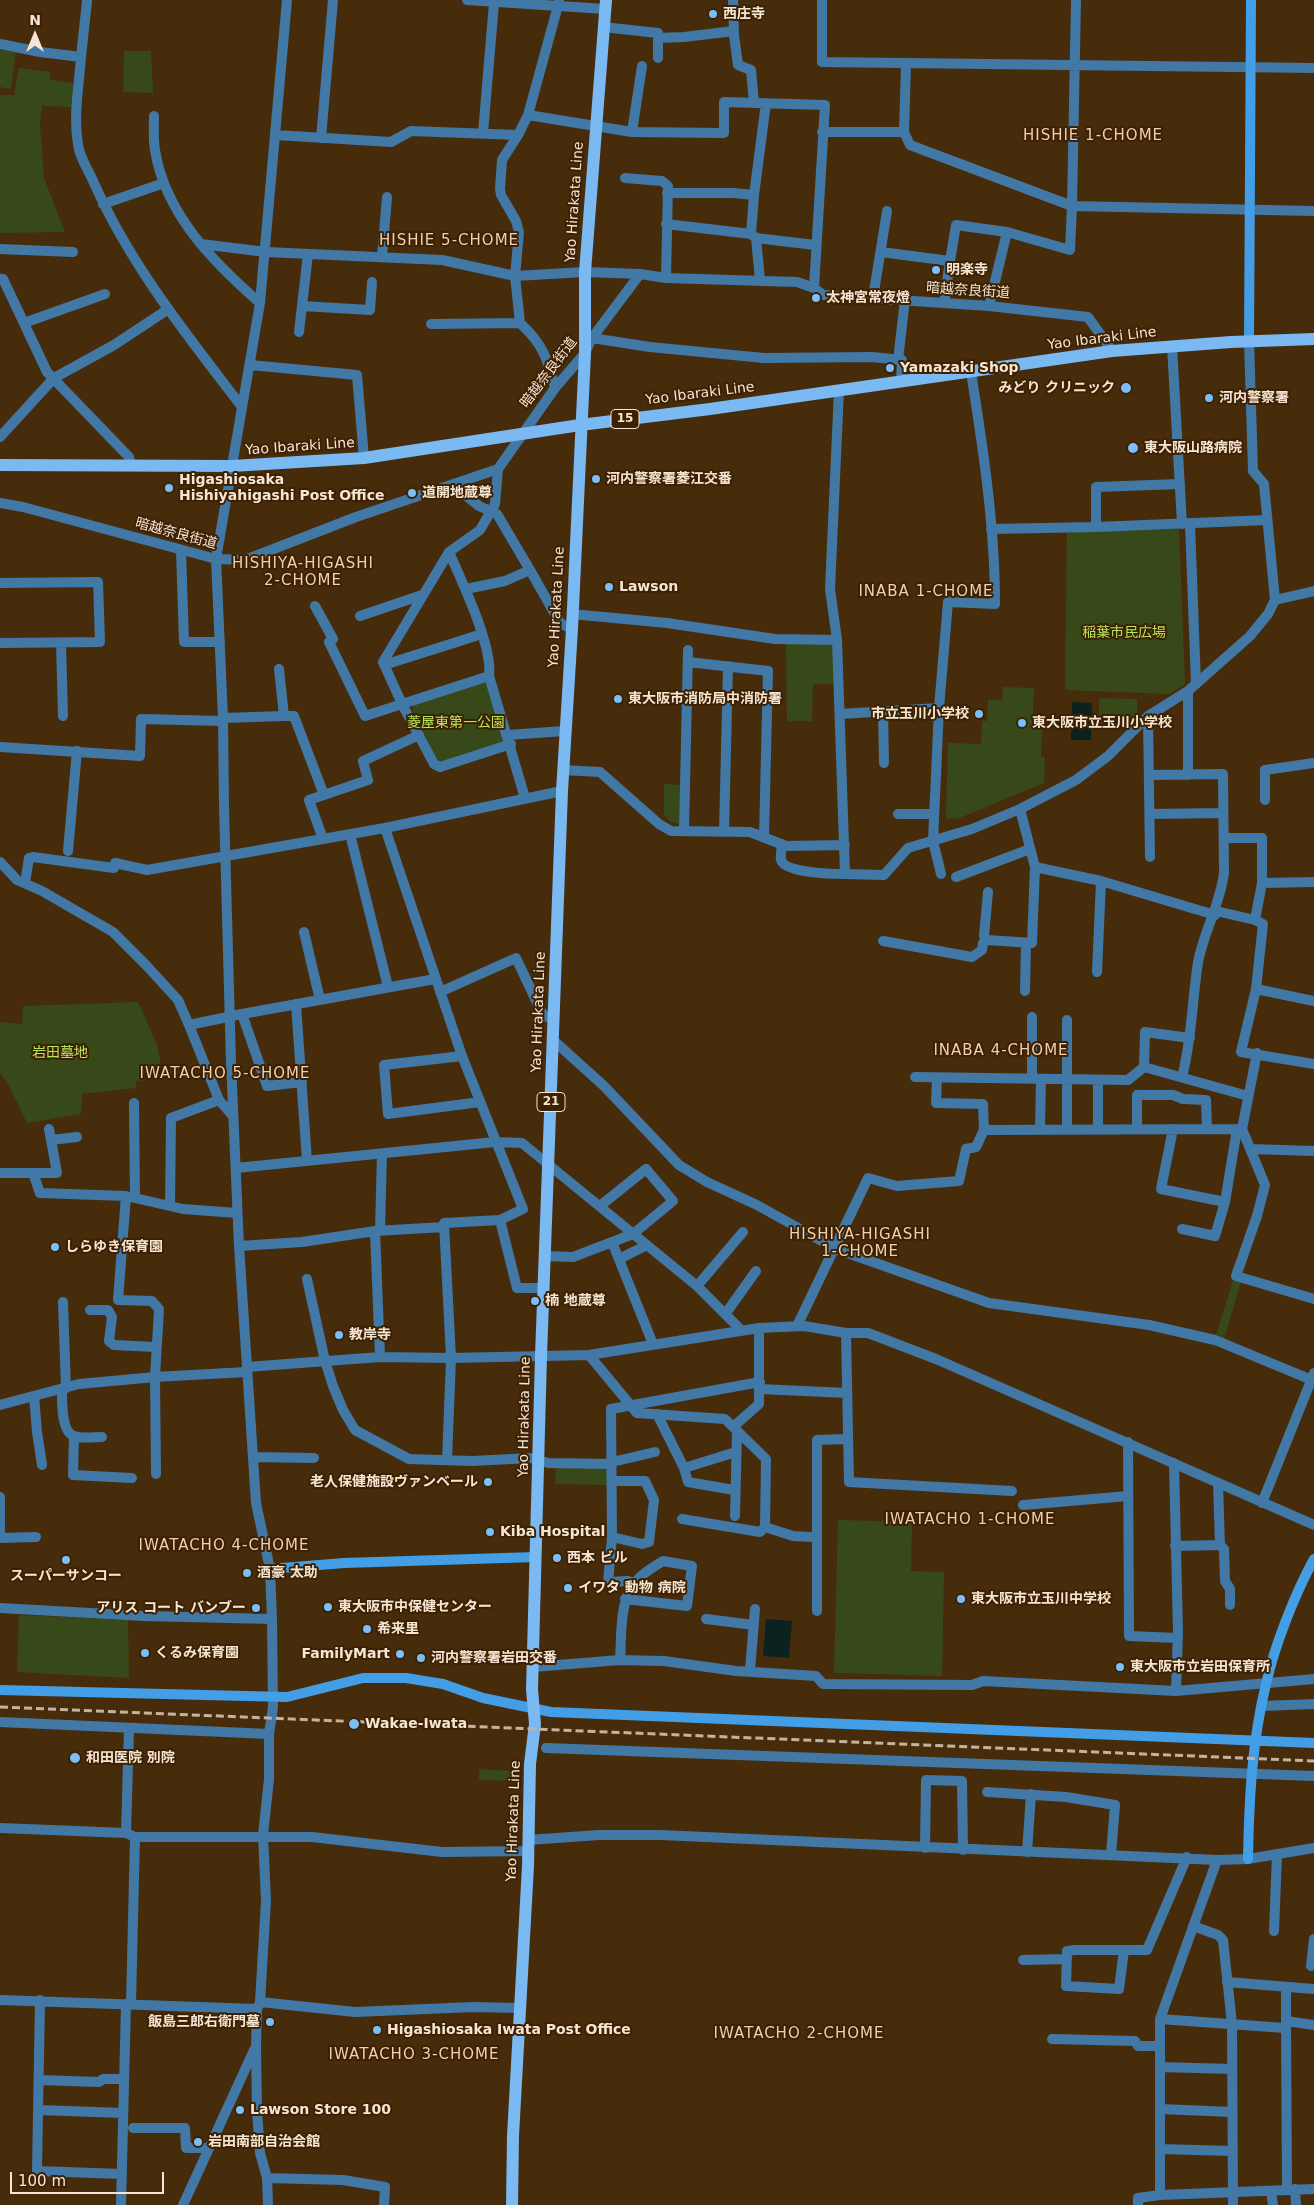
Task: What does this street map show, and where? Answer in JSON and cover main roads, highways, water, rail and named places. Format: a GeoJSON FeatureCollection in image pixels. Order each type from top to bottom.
{"type":"FeatureCollection","features":[{"type":"Feature","properties":{"kind":"main road","name":"Yao Hirakata Line"},"geometry":{"type":"LineString","coordinates":[[512,2205],[534,1709],[533,1667],[540,1460],[541,1356],[564,731],[572,629],[580,425],[585,352],[585,272],[605,4]]}},
{"type":"Feature","properties":{"kind":"main road","name":"Yao Ibaraki Line"},"geometry":{"type":"LineString","coordinates":[[0,465],[232,466],[364,458],[580,425],[710,409],[1112,351],[1249,341],[1314,339]]}},
{"type":"Feature","properties":{"kind":"water"},"geometry":{"type":"Polygon","coordinates":[[[1072,702],[1092,703],[1091,740],[1071,740],[1072,702]]]}},
{"type":"Feature","properties":{"kind":"water"},"geometry":{"type":"Polygon","coordinates":[[[766,1619],[792,1621],[789,1658],[763,1656],[766,1619]]]}},
{"type":"Feature","properties":{"kind":"railway"},"geometry":{"type":"LineString","coordinates":[[0,1707],[1314,1761]]}},
{"type":"Feature","properties":{"kind":"place","name":"西庄寺"},"geometry":{"type":"Point","coordinates":[713,14]}},
{"type":"Feature","properties":{"kind":"place","name":"明楽寺"},"geometry":{"type":"Point","coordinates":[936,270]}},
{"type":"Feature","properties":{"kind":"place","name":"太神宮常夜燈"},"geometry":{"type":"Point","coordinates":[816,298]}},
{"type":"Feature","properties":{"kind":"place","name":"Yamazaki Shop"},"geometry":{"type":"Point","coordinates":[890,368]}},
{"type":"Feature","properties":{"kind":"place","name":"みどり クリニック"},"geometry":{"type":"Point","coordinates":[1126,388]}},
{"type":"Feature","properties":{"kind":"place","name":"河内警察署"},"geometry":{"type":"Point","coordinates":[1209,398]}},
{"type":"Feature","properties":{"kind":"place","name":"東大阪山路病院"},"geometry":{"type":"Point","coordinates":[1133,448]}},
{"type":"Feature","properties":{"kind":"place","name":"河内警察署菱江交番"},"geometry":{"type":"Point","coordinates":[596,479]}},
{"type":"Feature","properties":{"kind":"place","name":"Higashiosaka Hishiyahigashi Post Office"},"geometry":{"type":"Point","coordinates":[169,488]}},
{"type":"Feature","properties":{"kind":"place","name":"道開地蔵尊"},"geometry":{"type":"Point","coordinates":[412,493]}},
{"type":"Feature","properties":{"kind":"place","name":"Lawson"},"geometry":{"type":"Point","coordinates":[609,587]}},
{"type":"Feature","properties":{"kind":"place","name":"東大阪市消防局中消防署"},"geometry":{"type":"Point","coordinates":[618,699]}},
{"type":"Feature","properties":{"kind":"place","name":"市立玉川小学校"},"geometry":{"type":"Point","coordinates":[979,714]}},
{"type":"Feature","properties":{"kind":"place","name":"東大阪市立玉川小学校"},"geometry":{"type":"Point","coordinates":[1022,723]}},
{"type":"Feature","properties":{"kind":"place","name":"しらゆき保育園"},"geometry":{"type":"Point","coordinates":[55,1247]}},
{"type":"Feature","properties":{"kind":"place","name":"楠 地蔵尊"},"geometry":{"type":"Point","coordinates":[535,1301]}},
{"type":"Feature","properties":{"kind":"place","name":"教岸寺"},"geometry":{"type":"Point","coordinates":[339,1335]}},
{"type":"Feature","properties":{"kind":"place","name":"老人保健施設ヴァンベール"},"geometry":{"type":"Point","coordinates":[488,1482]}},
{"type":"Feature","properties":{"kind":"place","name":"Kiba Hospital"},"geometry":{"type":"Point","coordinates":[490,1532]}},
{"type":"Feature","properties":{"kind":"place","name":"西本 ビル"},"geometry":{"type":"Point","coordinates":[557,1558]}},
{"type":"Feature","properties":{"kind":"place","name":"スーパーサンコー"},"geometry":{"type":"Point","coordinates":[66,1560]}},
{"type":"Feature","properties":{"kind":"place","name":"酒豪 太助"},"geometry":{"type":"Point","coordinates":[247,1573]}},
{"type":"Feature","properties":{"kind":"place","name":"イワタ 動物 病院"},"geometry":{"type":"Point","coordinates":[568,1588]}},
{"type":"Feature","properties":{"kind":"place","name":"東大阪市立玉川中学校"},"geometry":{"type":"Point","coordinates":[961,1599]}},
{"type":"Feature","properties":{"kind":"place","name":"東大阪市中保健センター"},"geometry":{"type":"Point","coordinates":[328,1607]}},
{"type":"Feature","properties":{"kind":"place","name":"アリス コート バンブー"},"geometry":{"type":"Point","coordinates":[256,1608]}},
{"type":"Feature","properties":{"kind":"place","name":"希来里"},"geometry":{"type":"Point","coordinates":[367,1629]}},
{"type":"Feature","properties":{"kind":"place","name":"くるみ保育園"},"geometry":{"type":"Point","coordinates":[145,1653]}},
{"type":"Feature","properties":{"kind":"place","name":"FamilyMart"},"geometry":{"type":"Point","coordinates":[400,1654]}},
{"type":"Feature","properties":{"kind":"place","name":"河内警察署岩田交番"},"geometry":{"type":"Point","coordinates":[421,1658]}},
{"type":"Feature","properties":{"kind":"place","name":"東大阪市立岩田保育所"},"geometry":{"type":"Point","coordinates":[1120,1667]}},
{"type":"Feature","properties":{"kind":"place","name":"Wakae-Iwata"},"geometry":{"type":"Point","coordinates":[354,1724]}},
{"type":"Feature","properties":{"kind":"place","name":"和田医院 別院"},"geometry":{"type":"Point","coordinates":[75,1758]}},
{"type":"Feature","properties":{"kind":"place","name":"飯島三郎右衛門墓"},"geometry":{"type":"Point","coordinates":[270,2022]}},
{"type":"Feature","properties":{"kind":"place","name":"Higashiosaka Iwata Post Office"},"geometry":{"type":"Point","coordinates":[377,2030]}},
{"type":"Feature","properties":{"kind":"place","name":"Lawson Store 100"},"geometry":{"type":"Point","coordinates":[240,2110]}},
{"type":"Feature","properties":{"kind":"place","name":"岩田南部自治会館"},"geometry":{"type":"Point","coordinates":[198,2142]}},
{"type":"Feature","properties":{"kind":"district","name":"HISHIE 1-CHOME"},"geometry":{"type":"Point","coordinates":[1093,136]}},
{"type":"Feature","properties":{"kind":"district","name":"HISHIE 5-CHOME"},"geometry":{"type":"Point","coordinates":[449,241]}},
{"type":"Feature","properties":{"kind":"district","name":"HISHIYA-HIGASHI 2-CHOME"},"geometry":{"type":"Point","coordinates":[303,572]}},
{"type":"Feature","properties":{"kind":"district","name":"INABA 1-CHOME"},"geometry":{"type":"Point","coordinates":[926,592]}},
{"type":"Feature","properties":{"kind":"district","name":"INABA 4-CHOME"},"geometry":{"type":"Point","coordinates":[1001,1051]}},
{"type":"Feature","properties":{"kind":"district","name":"IWATACHO 5-CHOME"},"geometry":{"type":"Point","coordinates":[225,1074]}},
{"type":"Feature","properties":{"kind":"district","name":"HISHIYA-HIGASHI 1-CHOME"},"geometry":{"type":"Point","coordinates":[860,1244]}},
{"type":"Feature","properties":{"kind":"district","name":"IWATACHO 1-CHOME"},"geometry":{"type":"Point","coordinates":[970,1520]}},
{"type":"Feature","properties":{"kind":"district","name":"IWATACHO 4-CHOME"},"geometry":{"type":"Point","coordinates":[224,1546]}},
{"type":"Feature","properties":{"kind":"district","name":"IWATACHO 2-CHOME"},"geometry":{"type":"Point","coordinates":[799,2034]}},
{"type":"Feature","properties":{"kind":"district","name":"IWATACHO 3-CHOME"},"geometry":{"type":"Point","coordinates":[414,2055]}},
{"type":"Feature","properties":{"kind":"park label","name":"稲葉市民広場"},"geometry":{"type":"Point","coordinates":[1124,633]}},
{"type":"Feature","properties":{"kind":"park label","name":"菱屋東第一公園"},"geometry":{"type":"Point","coordinates":[456,723]}},
{"type":"Feature","properties":{"kind":"park label","name":"岩田墓地"},"geometry":{"type":"Point","coordinates":[60,1053]}}]}
